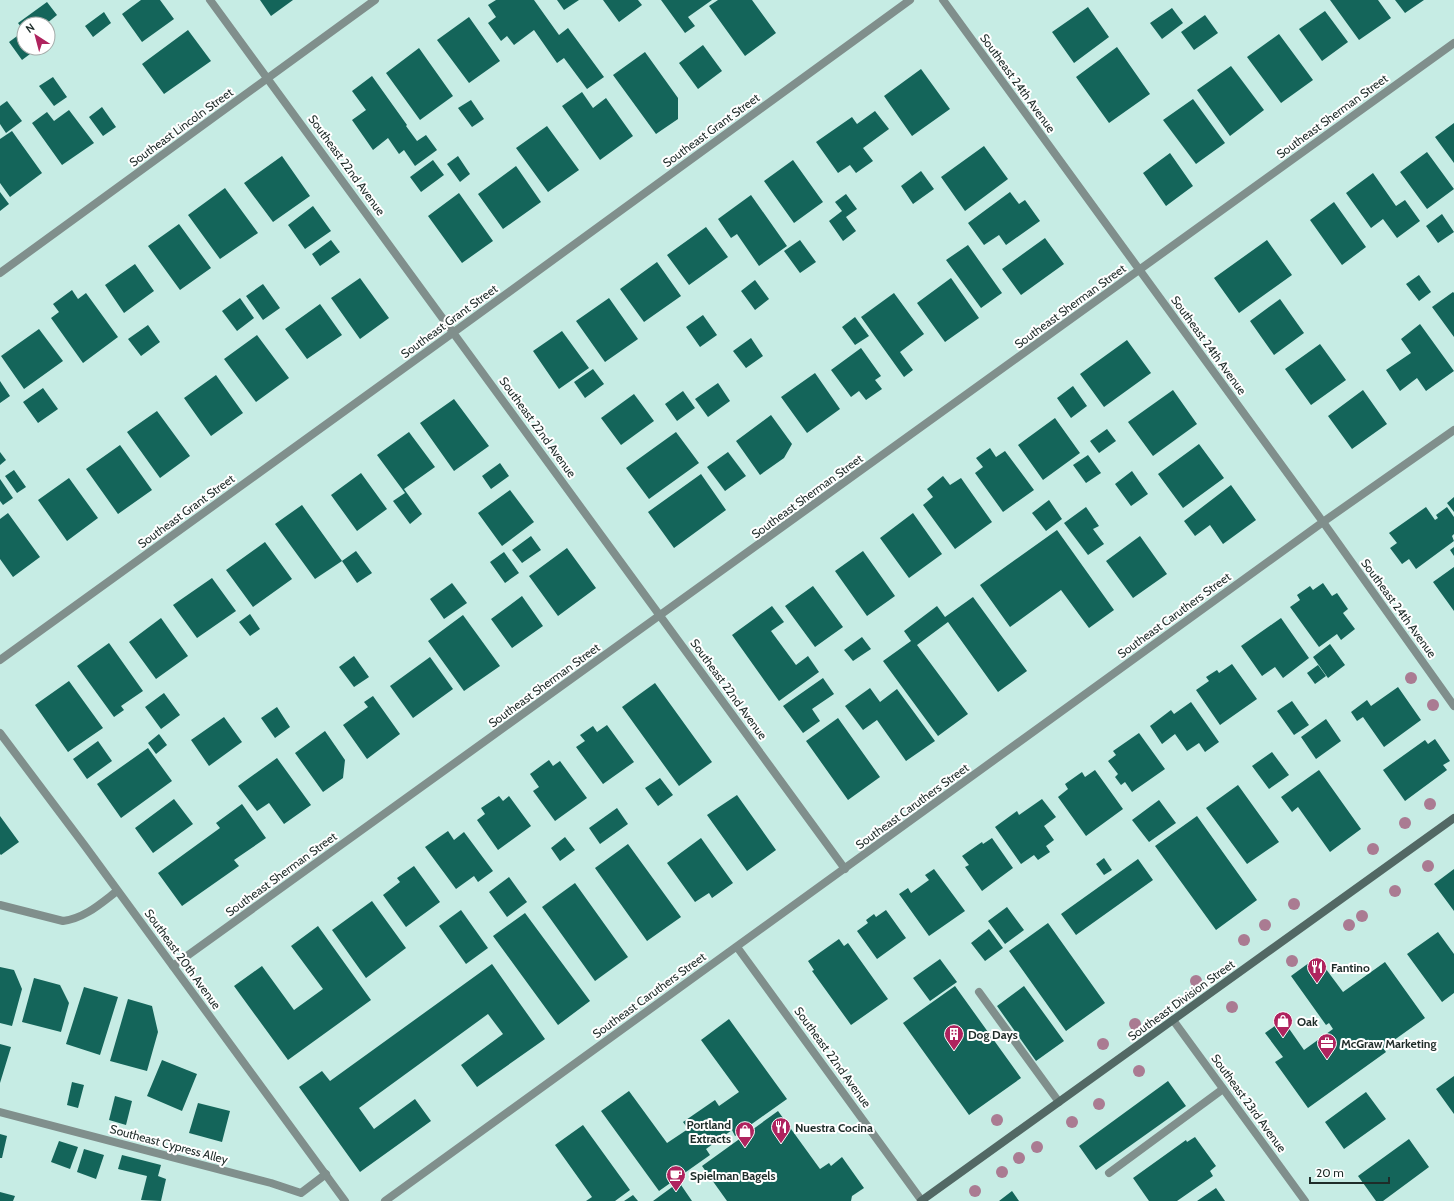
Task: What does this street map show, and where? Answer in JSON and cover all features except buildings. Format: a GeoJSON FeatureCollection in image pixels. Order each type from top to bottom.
{"type":"FeatureCollection","features":[{"type":"Feature","properties":{"kind":"main road","name":"Southeast Division Street"},"geometry":{"type":"LineString","coordinates":[[922,1201],[1454,818]]}},
{"type":"Feature","properties":{"kind":"street","name":"Southeast 22nd Avenue"},"geometry":{"type":"LineString","coordinates":[[210,0],[846,869]]}},
{"type":"Feature","properties":{"kind":"street","name":"Southeast Lincoln Street"},"geometry":{"type":"LineString","coordinates":[[0,273],[375,0]]}},
{"type":"Feature","properties":{"kind":"street","name":"Southeast Grant Street"},"geometry":{"type":"LineString","coordinates":[[0,660],[910,0]]}},
{"type":"Feature","properties":{"kind":"street","name":"Southeast 24th Avenue"},"geometry":{"type":"LineString","coordinates":[[943,0],[1323,522],[1454,706]]}},
{"type":"Feature","properties":{"kind":"street","name":"Southeast Sherman Street"},"geometry":{"type":"LineString","coordinates":[[173,966],[1140,271],[1454,43]]}},
{"type":"Feature","properties":{"kind":"street","name":"Southeast Caruthers Street"},"geometry":{"type":"LineString","coordinates":[[385,1201],[846,869],[1323,522],[1454,430]]}},
{"type":"Feature","properties":{"kind":"street","name":"Southeast 20th Avenue"},"geometry":{"type":"LineString","coordinates":[[0,733],[345,1201]]}},
{"type":"Feature","properties":{"kind":"street"},"geometry":{"type":"LineString","coordinates":[[0,905],[63,921],[73,919],[90,912],[117,891]]}},
{"type":"Feature","properties":{"kind":"street","name":"Southeast 22nd Avenue"},"geometry":{"type":"LineString","coordinates":[[737,947],[922,1201]]}},
{"type":"Feature","properties":{"kind":"street"},"geometry":{"type":"LineString","coordinates":[[979,992],[1059,1102]]}},
{"type":"Feature","properties":{"kind":"street","name":"Southeast 23rd Avenue"},"geometry":{"type":"LineString","coordinates":[[1173,1020],[1305,1201]]}},
{"type":"Feature","properties":{"kind":"street"},"geometry":{"type":"LineString","coordinates":[[1109,1173],[1223,1088]]}},
{"type":"Feature","properties":{"kind":"street","name":"Southeast Cypress Alley"},"geometry":{"type":"LineString","coordinates":[[0,1112],[271,1183],[300,1197],[326,1174]]}},
{"type":"Feature","properties":{"kind":"place","name":"Fantino"},"geometry":{"type":"Point","coordinates":[1317,984]}},
{"type":"Feature","properties":{"kind":"place","name":"Oak"},"geometry":{"type":"Point","coordinates":[1283,1038]}},
{"type":"Feature","properties":{"kind":"place","name":"Dog Days"},"geometry":{"type":"Point","coordinates":[954,1051]}},
{"type":"Feature","properties":{"kind":"place","name":"McGraw Marketing"},"geometry":{"type":"Point","coordinates":[1327,1060]}},
{"type":"Feature","properties":{"kind":"place","name":"Nuestra Cocina"},"geometry":{"type":"Point","coordinates":[781,1144]}},
{"type":"Feature","properties":{"kind":"place","name":"Portland Extracts"},"geometry":{"type":"Point","coordinates":[745,1148]}},
{"type":"Feature","properties":{"kind":"place","name":"Spielman Bagels"},"geometry":{"type":"Point","coordinates":[676,1192]}}]}
